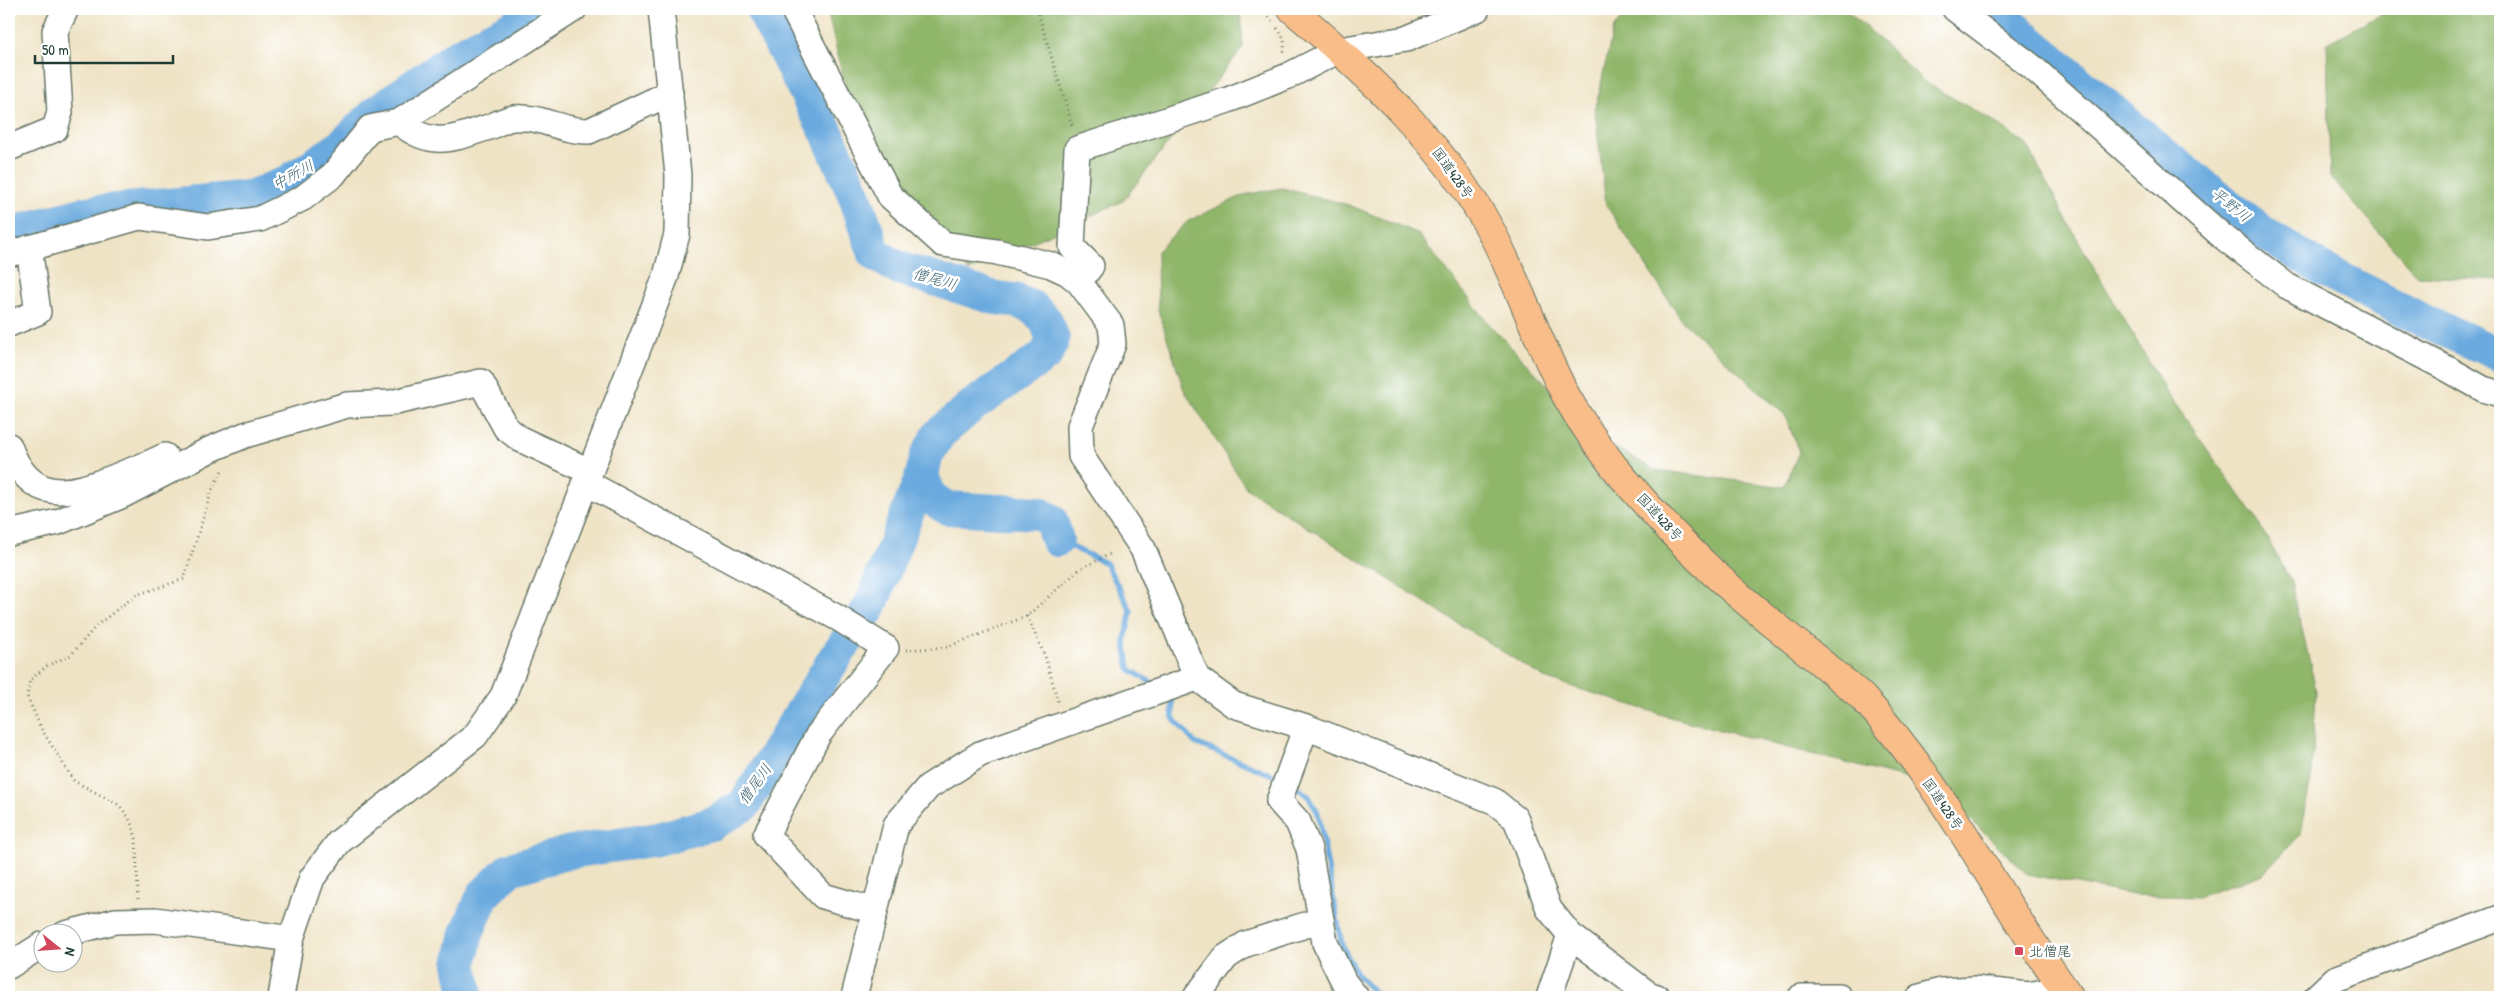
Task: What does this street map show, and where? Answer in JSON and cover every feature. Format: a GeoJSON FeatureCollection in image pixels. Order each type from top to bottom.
{"type":"FeatureCollection","features":[{"type":"Feature","properties":{"kind":"highway","name":"国道428号"},"geometry":{"type":"LineString","coordinates":[[1292,9],[1339,50],[1407,116],[1440,154],[1466,190],[1490,228],[1510,267],[1563,390],[1586,427],[1615,467],[1684,543],[1731,589],[1861,696],[1896,738],[1961,829],[2031,944],[2066,993]]}},
{"type":"Feature","properties":{"kind":"street"},"geometry":{"type":"LineString","coordinates":[[9,148],[54,129],[60,112],[54,31],[66,9]]}},
{"type":"Feature","properties":{"kind":"street"},"geometry":{"type":"LineString","coordinates":[[9,324],[38,312],[19,251],[139,217],[208,227],[260,219],[303,198],[333,175],[370,128],[399,122],[574,9]]}},
{"type":"Feature","properties":{"kind":"street"},"geometry":{"type":"LineString","coordinates":[[281,997],[290,939],[312,878],[339,842],[475,736],[503,696],[666,276],[677,234],[678,175],[661,9]]}},
{"type":"Feature","properties":{"kind":"street"},"geometry":{"type":"LineString","coordinates":[[793,9],[890,196],[943,244],[997,252],[1051,264],[1079,282],[1111,325],[1114,344],[1080,426],[1081,456],[1143,549],[1197,678],[1234,706],[1306,727],[1494,801],[1516,819],[1549,909],[1570,935],[1648,994],[1657,997]]}},
{"type":"Feature","properties":{"kind":"street"},"geometry":{"type":"LineString","coordinates":[[1079,282],[1090,266],[1072,247],[1077,149],[1228,100],[1266,85],[1339,50],[1406,39],[1442,15],[1477,9]]}},
{"type":"Feature","properties":{"kind":"street"},"geometry":{"type":"LineString","coordinates":[[1955,9],[2031,66],[2222,236],[2287,286],[2483,389],[2500,394]]}},
{"type":"Feature","properties":{"kind":"street"},"geometry":{"type":"LineString","coordinates":[[399,122],[412,133],[430,139],[448,140],[513,118],[530,120],[576,132],[589,131],[670,92]]}},
{"type":"Feature","properties":{"kind":"street"},"geometry":{"type":"LineString","coordinates":[[9,533],[67,519],[123,495],[209,450],[237,438],[347,406],[391,403],[481,382],[506,428],[520,439],[838,618],[886,648],[818,735],[766,835],[822,896],[875,910]]}},
{"type":"Feature","properties":{"kind":"street"},"geometry":{"type":"LineString","coordinates":[[9,446],[16,474],[35,484],[57,492],[83,489],[157,460],[220,430],[237,438]]}},
{"type":"Feature","properties":{"kind":"street"},"geometry":{"type":"LineString","coordinates":[[854,997],[896,825],[928,787],[980,754],[1197,678]]}},
{"type":"Feature","properties":{"kind":"street"},"geometry":{"type":"LineString","coordinates":[[1306,727],[1279,801],[1298,822],[1309,849],[1325,943],[1344,982],[1356,997]]}},
{"type":"Feature","properties":{"kind":"street"},"geometry":{"type":"LineString","coordinates":[[2316,997],[2335,979],[2500,918]]}},
{"type":"Feature","properties":{"kind":"street"},"geometry":{"type":"LineString","coordinates":[[82,930],[115,922],[155,920],[290,939]]}},
{"type":"Feature","properties":{"kind":"street"},"geometry":{"type":"LineString","coordinates":[[1196,997],[1226,958],[1246,944],[1321,920]]}},
{"type":"Feature","properties":{"kind":"street"},"geometry":{"type":"LineString","coordinates":[[1548,997],[1570,935]]}},
{"type":"Feature","properties":{"kind":"street"},"geometry":{"type":"LineString","coordinates":[[9,966],[32,951]]}},
{"type":"Feature","properties":{"kind":"street"},"geometry":{"type":"LineString","coordinates":[[1924,997],[1941,991],[1974,989],[2029,996],[2066,993]]}},
{"type":"Feature","properties":{"kind":"street"},"geometry":{"type":"LineString","coordinates":[[1801,997],[1839,997]]}},
{"type":"Feature","properties":{"kind":"path"},"geometry":{"type":"LineString","coordinates":[[1037,9],[1076,136],[1077,149]]}},
{"type":"Feature","properties":{"kind":"path"},"geometry":{"type":"LineString","coordinates":[[1262,9],[1284,37],[1285,47],[1281,60],[1266,85]]}},
{"type":"Feature","properties":{"kind":"path"},"geometry":{"type":"LineString","coordinates":[[144,920],[138,900],[136,837],[130,818],[119,805],[74,781],[42,730],[27,696],[30,680],[47,666],[71,655],[97,625],[136,595],[184,579],[212,490],[237,438]]}},
{"type":"Feature","properties":{"kind":"path"},"geometry":{"type":"LineString","coordinates":[[886,648],[914,651],[947,647],[1027,616],[1080,569],[1110,554]]}},
{"type":"Feature","properties":{"kind":"path"},"geometry":{"type":"LineString","coordinates":[[1027,616],[1045,656],[1065,725]]}},
{"type":"Feature","properties":{"kind":"green space"},"geometry":{"type":"Polygon","coordinates":[[[827,9],[1240,9],[1243,47],[1123,201],[969,271],[860,149],[827,9]]]}},
{"type":"Feature","properties":{"kind":"green space"},"geometry":{"type":"Polygon","coordinates":[[[1630,9],[1844,9],[1873,33],[1923,81],[1991,120],[2027,145],[2063,214],[2165,390],[2254,515],[2291,581],[2316,690],[2312,773],[2301,834],[2263,874],[2198,897],[2133,895],[2027,874],[1966,815],[1915,781],[1670,717],[1544,678],[1247,489],[1184,390],[1158,310],[1157,251],[1188,221],[1244,195],[1282,188],[1349,205],[1417,233],[1490,325],[1597,437],[1655,470],[1784,487],[1799,452],[1785,415],[1683,322],[1606,205],[1595,111],[1613,29],[1630,9]]]}},
{"type":"Feature","properties":{"kind":"green space"},"geometry":{"type":"Polygon","coordinates":[[[2392,9],[2500,9],[2500,280],[2417,276],[2330,176],[2327,43],[2392,9]]]}},
{"type":"Feature","properties":{"kind":"waterway","name":"中所川"},"geometry":{"type":"LineString","coordinates":[[9,234],[86,213],[250,197],[286,183],[339,148],[379,110],[458,55],[519,23],[529,15],[532,9]]}},
{"type":"Feature","properties":{"kind":"waterway","name":"僧尾川"},"geometry":{"type":"LineString","coordinates":[[762,9],[827,133],[854,194],[875,254],[898,268],[995,298],[1014,300],[1033,308],[1046,321],[1053,339],[1046,355],[972,406],[939,434],[926,457],[922,476],[931,498],[947,508],[1038,513],[1051,520],[1057,540]]}},
{"type":"Feature","properties":{"kind":"waterway","name":"平野川"},"geometry":{"type":"LineString","coordinates":[[1992,9],[2165,155],[2269,237],[2322,269],[2422,320],[2500,355]]}},
{"type":"Feature","properties":{"kind":"waterway","name":"僧尾川"},"geometry":{"type":"LineString","coordinates":[[467,997],[460,964],[467,933],[483,895],[510,869],[570,852],[658,839],[711,824],[744,805],[834,659],[870,607],[922,476]]}},
{"type":"Feature","properties":{"kind":"waterway"},"geometry":{"type":"LineString","coordinates":[[1057,540],[1106,563],[1131,611],[1125,640],[1129,669],[1157,686]]}},
{"type":"Feature","properties":{"kind":"waterway"},"geometry":{"type":"LineString","coordinates":[[1168,694],[1172,697],[1173,718],[1195,743],[1280,778]]}},
{"type":"Feature","properties":{"kind":"waterway"},"geometry":{"type":"LineString","coordinates":[[1293,784],[1309,797],[1318,813],[1342,946],[1358,976],[1379,997]]}},
{"type":"Feature","properties":{"kind":"place","name":"北僧尾"},"geometry":{"type":"Point","coordinates":[2019,951]}}]}
